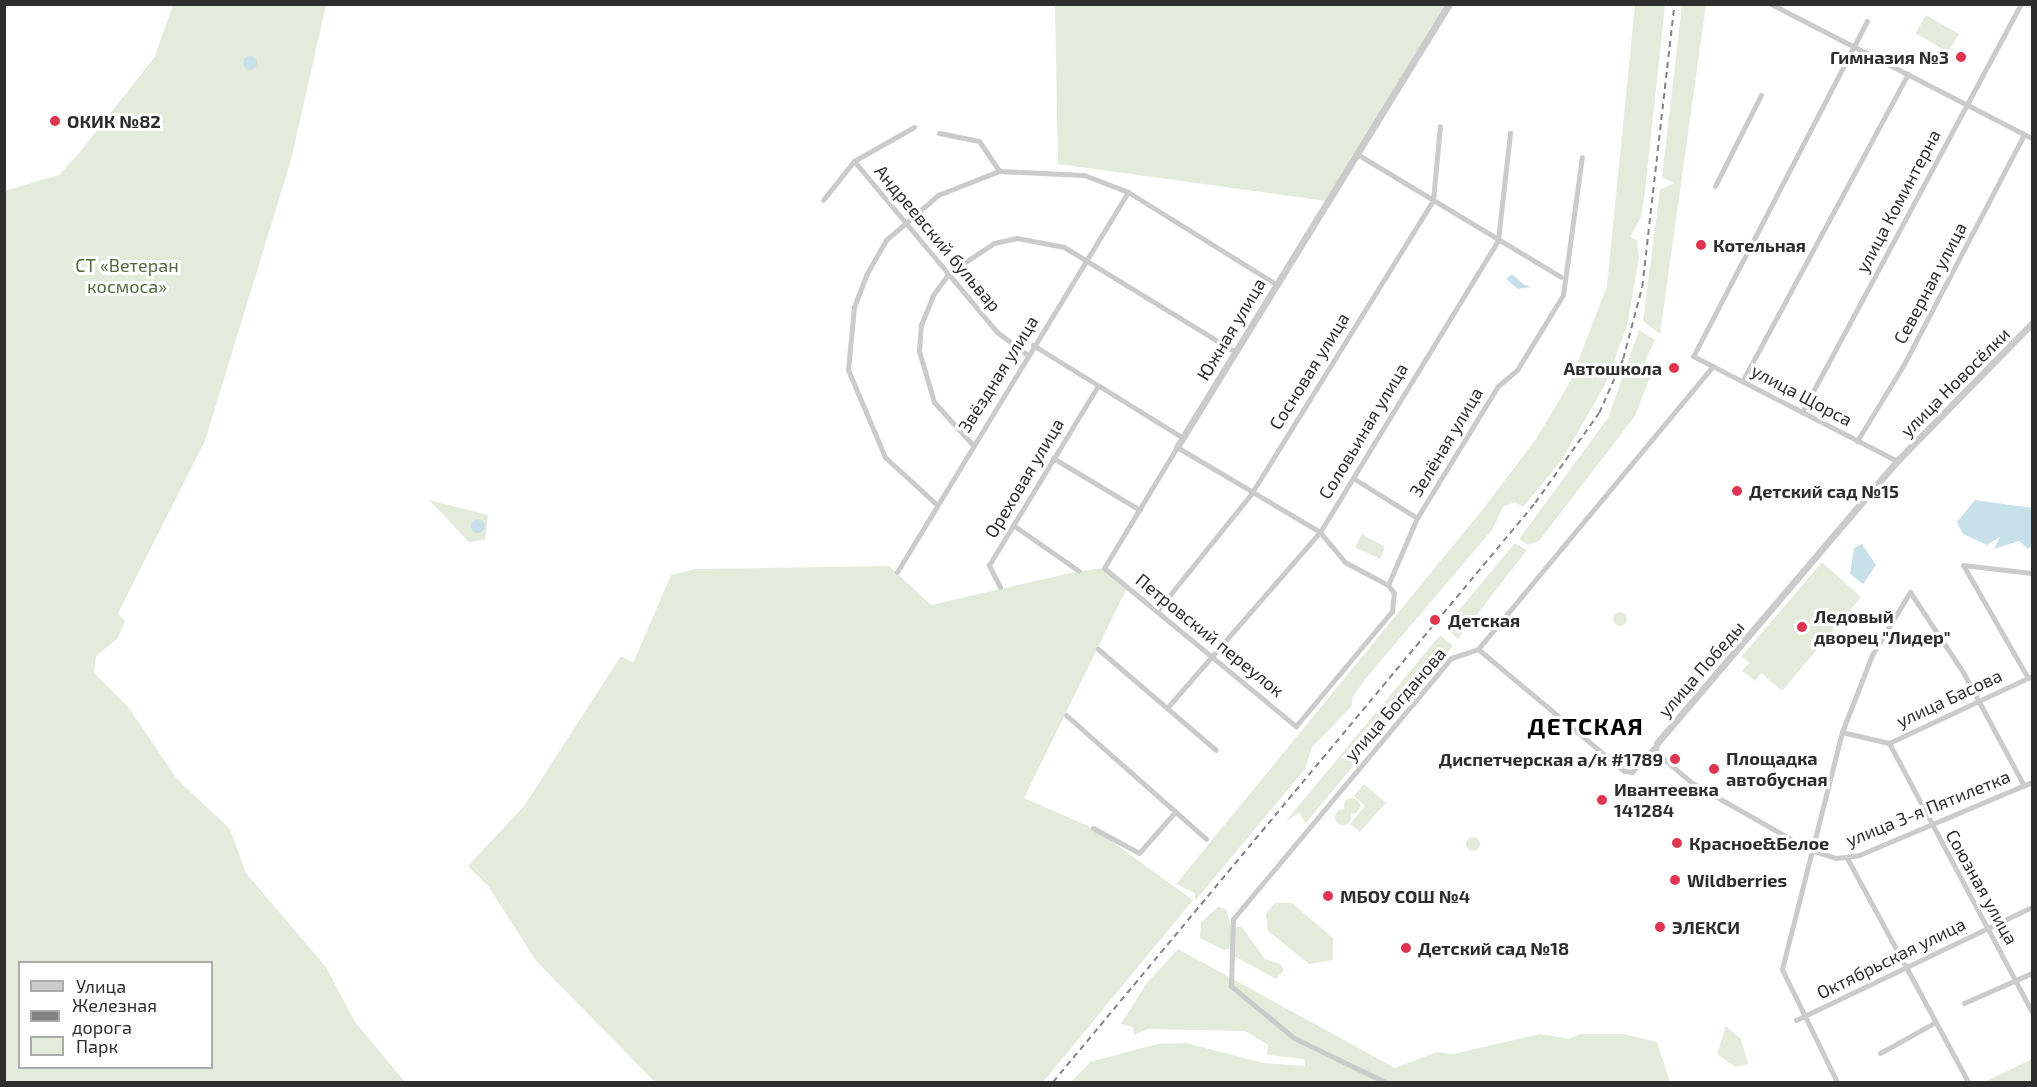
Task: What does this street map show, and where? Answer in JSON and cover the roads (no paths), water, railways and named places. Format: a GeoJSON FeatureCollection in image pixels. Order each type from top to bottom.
{"type":"FeatureCollection","features":[{"type":"Feature","properties":{"kind":"street","name":"Южная улица"},"geometry":{"type":"LineString","coordinates":[[1104,568],[1234,351],[1449,4]]}},
{"type":"Feature","properties":{"kind":"street"},"geometry":{"type":"LineString","coordinates":[[1771,4],[2024,136],[2032,138]]}},
{"type":"Feature","properties":{"kind":"street","name":"улица Коминтерна"},"geometry":{"type":"LineString","coordinates":[[1802,412],[2020,4]]}},
{"type":"Feature","properties":{"kind":"street"},"geometry":{"type":"LineString","coordinates":[[1854,46],[1867,21]]}},
{"type":"Feature","properties":{"kind":"street","name":"улица Щорса"},"geometry":{"type":"LineString","coordinates":[[1854,46],[1693,356],[1897,461]]}},
{"type":"Feature","properties":{"kind":"street"},"geometry":{"type":"LineString","coordinates":[[1743,380],[1908,74]]}},
{"type":"Feature","properties":{"kind":"street"},"geometry":{"type":"LineString","coordinates":[[1715,186],[1761,95]]}},
{"type":"Feature","properties":{"kind":"street","name":"Сосновая улица"},"geometry":{"type":"LineString","coordinates":[[1156,611],[1251,494],[1433,200],[1440,126]]}},
{"type":"Feature","properties":{"kind":"street"},"geometry":{"type":"LineString","coordinates":[[823,200],[854,162],[914,128]]}},
{"type":"Feature","properties":{"kind":"street"},"geometry":{"type":"LineString","coordinates":[[939,133],[979,141],[999,171]]}},
{"type":"Feature","properties":{"kind":"street","name":"Соловьиная улица"},"geometry":{"type":"LineString","coordinates":[[1167,708],[1213,658],[1320,532],[1498,240],[1510,133]]}},
{"type":"Feature","properties":{"kind":"street","name":"Северная улица"},"geometry":{"type":"LineString","coordinates":[[1857,441],[1904,364],[2024,136]]}},
{"type":"Feature","properties":{"kind":"street"},"geometry":{"type":"LineString","coordinates":[[1357,154],[1561,277]]}},
{"type":"Feature","properties":{"kind":"street","name":"Зелёная улица"},"geometry":{"type":"LineString","coordinates":[[1296,726],[1392,611],[1394,593],[1388,585],[1418,518],[1498,386],[1517,369],[1563,295],[1561,277],[1572,252],[1582,157]]}},
{"type":"Feature","properties":{"kind":"street","name":"Андреевский бульвар"},"geometry":{"type":"LineString","coordinates":[[854,162],[905,219],[997,332],[1028,355]]}},
{"type":"Feature","properties":{"kind":"street"},"geometry":{"type":"LineString","coordinates":[[935,503],[885,457],[848,370],[854,307],[886,240],[905,219],[938,195],[999,171],[1084,175],[1128,192],[1276,284]]}},
{"type":"Feature","properties":{"kind":"street","name":"Звёздная улица"},"geometry":{"type":"LineString","coordinates":[[897,572],[935,503],[1128,192]]}},
{"type":"Feature","properties":{"kind":"street"},"geometry":{"type":"LineString","coordinates":[[972,444],[934,402],[919,351],[933,295],[949,273],[978,251],[1017,238],[1064,247],[1234,351]]}},
{"type":"Feature","properties":{"kind":"street","name":"улица Новосёлки"},"geometry":{"type":"LineString","coordinates":[[1897,461],[2032,322]]}},
{"type":"Feature","properties":{"kind":"street"},"geometry":{"type":"LineString","coordinates":[[1033,345],[1182,438]]}},
{"type":"Feature","properties":{"kind":"street","name":"улица Богданова"},"geometry":{"type":"LineString","coordinates":[[1385,1083],[1348,1069],[1288,1034],[1231,986],[1229,930],[1244,906],[1451,658],[1478,648],[1713,366]]}},
{"type":"Feature","properties":{"kind":"street","name":"Ореховая улица"},"geometry":{"type":"LineString","coordinates":[[1000,587],[989,565],[1098,386]]}},
{"type":"Feature","properties":{"kind":"street"},"geometry":{"type":"LineString","coordinates":[[1177,447],[1251,494],[1320,532],[1345,562],[1388,585]]}},
{"type":"Feature","properties":{"kind":"street"},"geometry":{"type":"LineString","coordinates":[[1053,458],[1140,510]]}},
{"type":"Feature","properties":{"kind":"street","name":"улица Победы"},"geometry":{"type":"LineString","coordinates":[[1478,648],[1624,771],[1632,772],[1897,461]]}},
{"type":"Feature","properties":{"kind":"street"},"geometry":{"type":"LineString","coordinates":[[1353,478],[1418,518]]}},
{"type":"Feature","properties":{"kind":"street"},"geometry":{"type":"LineString","coordinates":[[1013,525],[1079,571]]}},
{"type":"Feature","properties":{"kind":"street"},"geometry":{"type":"LineString","coordinates":[[2030,677],[1963,565],[2032,573]]}},
{"type":"Feature","properties":{"kind":"street","name":"Петровский переулок"},"geometry":{"type":"LineString","coordinates":[[1104,568],[1296,726]]}},
{"type":"Feature","properties":{"kind":"street"},"geometry":{"type":"LineString","coordinates":[[1837,1083],[1802,1017],[1782,969],[1842,732],[1872,656],[1910,592],[1978,699],[2024,786]]}},
{"type":"Feature","properties":{"kind":"street"},"geometry":{"type":"LineString","coordinates":[[1098,649],[1216,750]]}},
{"type":"Feature","properties":{"kind":"street","name":"улица Басова"},"geometry":{"type":"LineString","coordinates":[[1842,732],[1889,743],[1978,699],[2030,677]]}},
{"type":"Feature","properties":{"kind":"street"},"geometry":{"type":"LineString","coordinates":[[1066,715],[1206,839]]}},
{"type":"Feature","properties":{"kind":"street","name":"улица 3-я Пятилетка"},"geometry":{"type":"LineString","coordinates":[[1657,743],[1656,752],[1683,777],[1811,850],[1847,858],[2032,782]]}},
{"type":"Feature","properties":{"kind":"street","name":"Союзная улица"},"geometry":{"type":"LineString","coordinates":[[1889,743],[2032,1012]]}},
{"type":"Feature","properties":{"kind":"street"},"geometry":{"type":"LineString","coordinates":[[1093,828],[1139,853],[1175,812]]}},
{"type":"Feature","properties":{"kind":"street"},"geometry":{"type":"LineString","coordinates":[[1847,858],[1903,967],[1968,1083]]}},
{"type":"Feature","properties":{"kind":"street","name":"Октябрьская улица"},"geometry":{"type":"LineString","coordinates":[[1796,1020],[1903,967],[2032,908]]}},
{"type":"Feature","properties":{"kind":"street"},"geometry":{"type":"LineString","coordinates":[[1964,1003],[2015,978],[2032,973]]}},
{"type":"Feature","properties":{"kind":"street"},"geometry":{"type":"LineString","coordinates":[[1880,1053],[1934,1023]]}},
{"type":"Feature","properties":{"kind":"water"},"geometry":{"type":"Polygon","coordinates":[[[250,56],[255,58],[257,63],[255,68],[250,70],[245,68],[243,63],[245,58],[250,56]]]}},
{"type":"Feature","properties":{"kind":"water"},"geometry":{"type":"Polygon","coordinates":[[[1512,274],[1523,284],[1531,287],[1518,289],[1506,279],[1512,274]]]}},
{"type":"Feature","properties":{"kind":"water"},"geometry":{"type":"Polygon","coordinates":[[[1975,500],[2032,508],[2032,546],[2028,549],[2019,541],[1994,549],[2000,537],[1987,545],[1963,534],[1957,522],[1975,500]]]}},
{"type":"Feature","properties":{"kind":"water"},"geometry":{"type":"Polygon","coordinates":[[[478,519],[483,521],[485,526],[483,531],[478,533],[473,531],[471,526],[473,521],[478,519]]]}},
{"type":"Feature","properties":{"kind":"water"},"geometry":{"type":"Polygon","coordinates":[[[1862,544],[1876,565],[1863,584],[1850,574],[1854,548],[1862,544]]]}},
{"type":"Feature","properties":{"kind":"railway"},"geometry":{"type":"LineString","coordinates":[[1053,1082],[1535,503],[1599,413],[1623,359],[1642,287],[1674,4]]}},
{"type":"Feature","properties":{"kind":"place","name":"Гимназия №3"},"geometry":{"type":"Point","coordinates":[1961,57]}},
{"type":"Feature","properties":{"kind":"place","name":"ОКИК №82"},"geometry":{"type":"Point","coordinates":[55,121]}},
{"type":"Feature","properties":{"kind":"place","name":"Котельная"},"geometry":{"type":"Point","coordinates":[1701,245]}},
{"type":"Feature","properties":{"kind":"place","name":"Автошкола"},"geometry":{"type":"Point","coordinates":[1674,368]}},
{"type":"Feature","properties":{"kind":"place","name":"Детский сад №15"},"geometry":{"type":"Point","coordinates":[1737,491]}},
{"type":"Feature","properties":{"kind":"place","name":"Детская"},"geometry":{"type":"Point","coordinates":[1435,620]}},
{"type":"Feature","properties":{"kind":"place","name":"Ледовый дворец \"Лидер\""},"geometry":{"type":"Point","coordinates":[1802,627]}},
{"type":"Feature","properties":{"kind":"place","name":"Диспетчерская а/к #1789"},"geometry":{"type":"Point","coordinates":[1675,759]}},
{"type":"Feature","properties":{"kind":"place","name":"Площадка автобусная"},"geometry":{"type":"Point","coordinates":[1714,769]}},
{"type":"Feature","properties":{"kind":"place","name":"Ивантеевка 141284"},"geometry":{"type":"Point","coordinates":[1602,800]}},
{"type":"Feature","properties":{"kind":"place","name":"Красное&Белое"},"geometry":{"type":"Point","coordinates":[1677,843]}},
{"type":"Feature","properties":{"kind":"place","name":"Wildberries"},"geometry":{"type":"Point","coordinates":[1675,880]}},
{"type":"Feature","properties":{"kind":"place","name":"МБОУ СОШ №4"},"geometry":{"type":"Point","coordinates":[1328,896]}},
{"type":"Feature","properties":{"kind":"place","name":"ЭЛЕКСИ"},"geometry":{"type":"Point","coordinates":[1660,927]}},
{"type":"Feature","properties":{"kind":"place","name":"Детский сад №18"},"geometry":{"type":"Point","coordinates":[1406,948]}},
{"type":"Feature","properties":{"kind":"district","name":"ДЕТСКАЯ"},"geometry":{"type":"Point","coordinates":[1586,726]}},
{"type":"Feature","properties":{"kind":"park label","name":"СТ «Ветеран космоса»"},"geometry":{"type":"Point","coordinates":[127,276]}}]}
